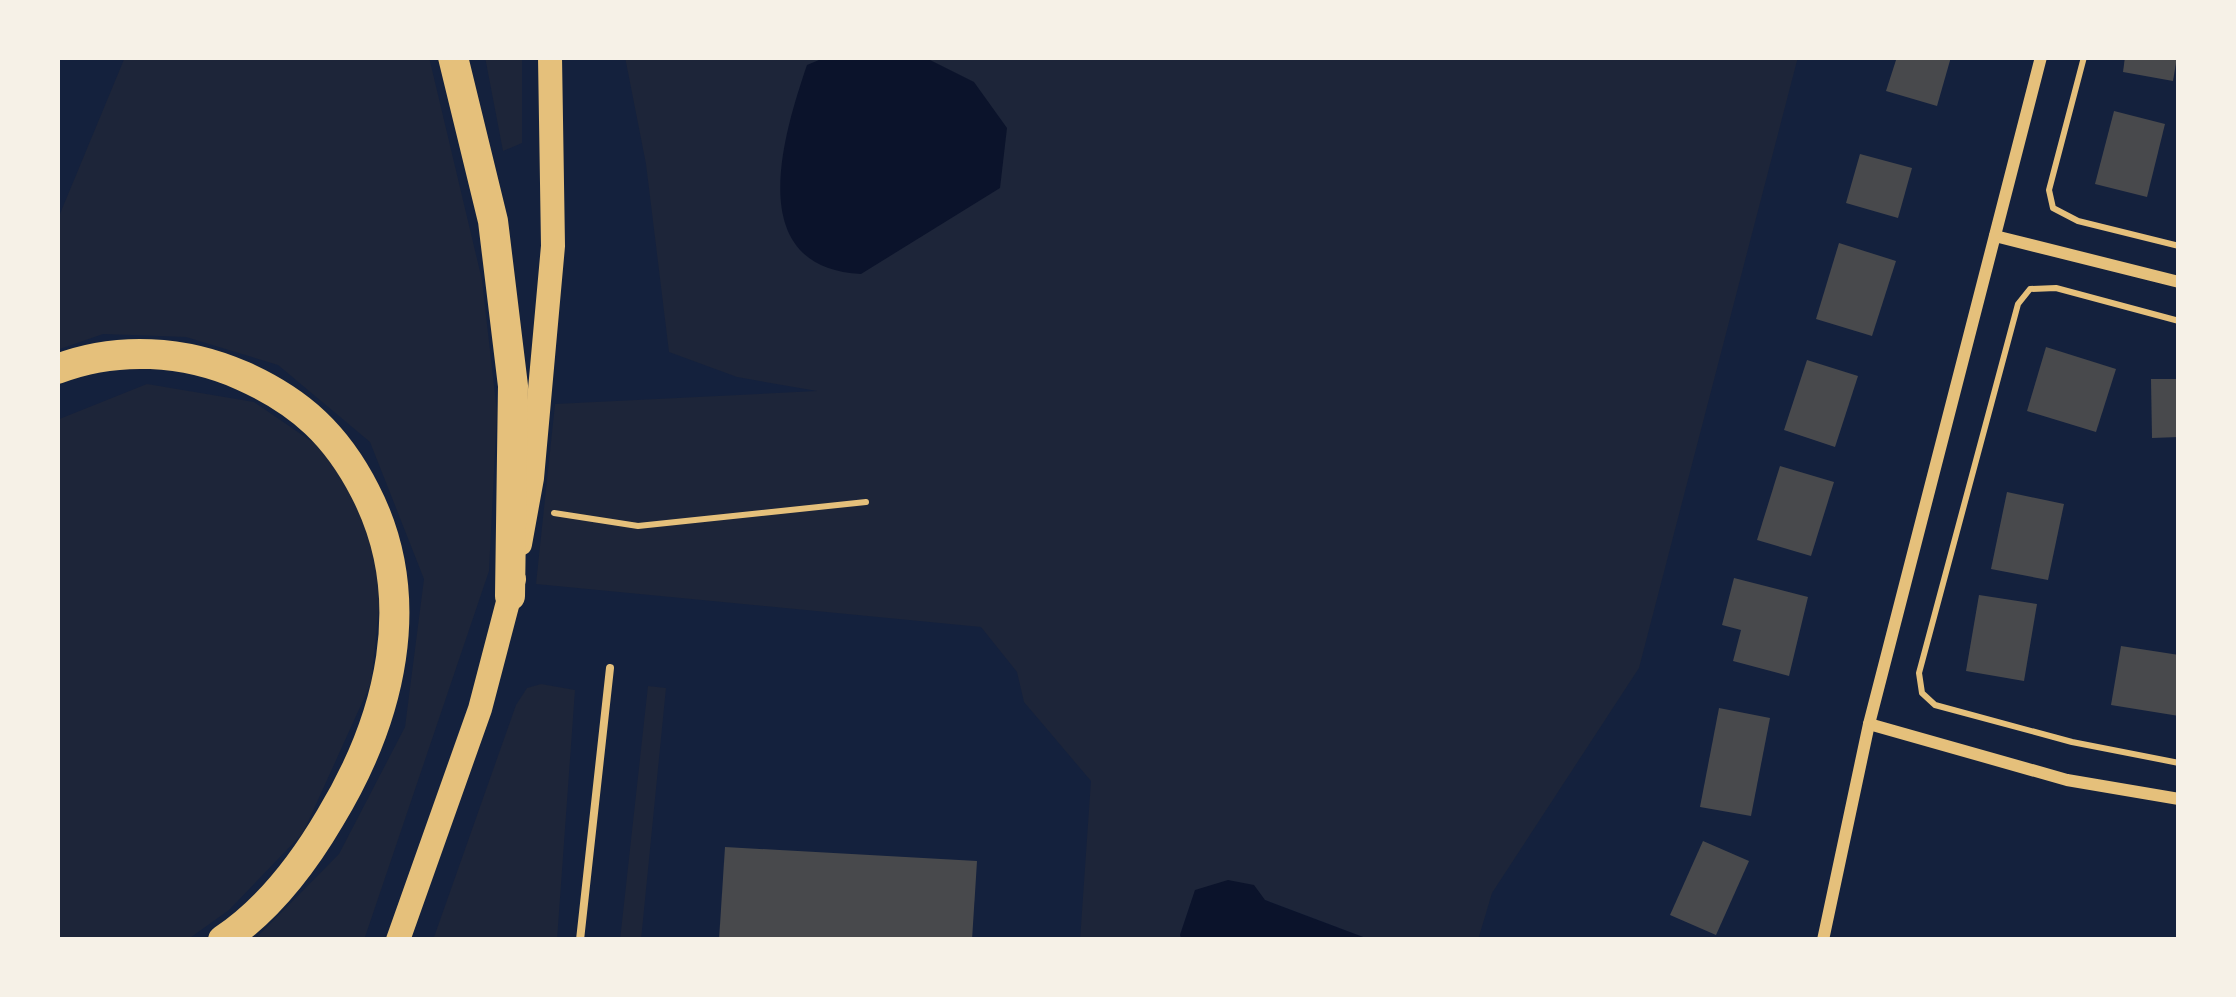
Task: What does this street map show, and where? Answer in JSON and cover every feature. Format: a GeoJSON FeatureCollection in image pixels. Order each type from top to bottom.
{"type":"FeatureCollection","features":[{"type":"Feature","properties":{"kind":"highway"},"geometry":{"type":"LineString","coordinates":[[453,57],[493,221],[513,386],[510,596]]}},
{"type":"Feature","properties":{"kind":"highway"},"geometry":{"type":"LineString","coordinates":[[57,369],[139,353],[158,354],[224,368],[261,384],[307,413],[345,452],[383,526],[396,584],[396,620],[388,683],[360,768],[309,854],[223,940]]}},
{"type":"Feature","properties":{"kind":"main road"},"geometry":{"type":"LineString","coordinates":[[398,940],[480,709],[527,509],[553,246],[550,57]]}},
{"type":"Feature","properties":{"kind":"street"},"geometry":{"type":"LineString","coordinates":[[1823,940],[1869,724],[2041,57]]}},
{"type":"Feature","properties":{"kind":"street"},"geometry":{"type":"LineString","coordinates":[[1995,236],[2179,283]]}},
{"type":"Feature","properties":{"kind":"street"},"geometry":{"type":"LineString","coordinates":[[1869,724],[2067,780],[2179,799]]}},
{"type":"Feature","properties":{"kind":"lane"},"geometry":{"type":"LineString","coordinates":[[580,940],[610,668]]}},
{"type":"Feature","properties":{"kind":"path"},"geometry":{"type":"LineString","coordinates":[[2084,57],[2049,190],[2053,208],[2078,221],[2179,246]]}},
{"type":"Feature","properties":{"kind":"path"},"geometry":{"type":"LineString","coordinates":[[2179,321],[2056,288],[2030,290],[2018,304],[1919,673],[1922,692],[1935,705],[2072,742],[2179,764]]}},
{"type":"Feature","properties":{"kind":"path"},"geometry":{"type":"LineString","coordinates":[[527,509],[638,526],[866,502]]}},
{"type":"Feature","properties":{"kind":"shaded area"},"geometry":{"type":"Polygon","coordinates":[[[125,57],[429,57],[482,280],[497,412],[489,571],[364,940],[254,940],[339,854],[405,727],[424,579],[370,442],[278,365],[186,337],[103,334],[57,350],[57,221],[125,57]]]}},
{"type":"Feature","properties":{"kind":"shaded area"},"geometry":{"type":"Polygon","coordinates":[[[485,57],[522,57],[522,143],[503,151],[485,57]]]}},
{"type":"Feature","properties":{"kind":"shaded area"},"geometry":{"type":"Polygon","coordinates":[[[625,57],[1798,57],[1639,668],[1492,893],[1478,940],[1371,940],[1265,900],[1195,891],[1182,940],[1080,940],[1091,781],[1024,702],[1017,672],[981,627],[536,584],[555,404],[817,391],[737,377],[669,352],[646,164],[625,57]]]}},
{"type":"Feature","properties":{"kind":"shaded area"},"geometry":{"type":"Polygon","coordinates":[[[826,57],[924,57],[974,82],[1007,128],[1000,188],[861,274],[824,266],[799,249],[785,224],[780,195],[788,128],[807,65],[826,57]]]}},
{"type":"Feature","properties":{"kind":"shaded area"},"geometry":{"type":"Polygon","coordinates":[[[147,384],[254,402],[333,456],[384,560],[371,683],[303,833],[229,910],[187,940],[57,940],[57,420],[147,384]]]}},
{"type":"Feature","properties":{"kind":"shaded area"},"geometry":{"type":"Polygon","coordinates":[[[541,684],[575,690],[557,940],[433,940],[516,705],[527,688],[541,684]]]}},
{"type":"Feature","properties":{"kind":"shaded area"},"geometry":{"type":"Polygon","coordinates":[[[648,686],[666,688],[641,940],[620,940],[648,686]]]}},
{"type":"Feature","properties":{"kind":"shaded area"},"geometry":{"type":"Polygon","coordinates":[[[1228,880],[1254,885],[1265,900],[1371,940],[1182,940],[1195,890],[1228,880]]]}},
{"type":"Feature","properties":{"kind":"building"},"geometry":{"type":"Polygon","coordinates":[[[1897,57],[1951,57],[1937,106],[1886,91],[1897,57]]]}},
{"type":"Feature","properties":{"kind":"building"},"geometry":{"type":"Polygon","coordinates":[[[2125,57],[2177,57],[2173,81],[2123,72],[2125,57]]]}},
{"type":"Feature","properties":{"kind":"building"},"geometry":{"type":"Polygon","coordinates":[[[2114,111],[2165,124],[2147,197],[2095,184],[2114,111]]]}},
{"type":"Feature","properties":{"kind":"building"},"geometry":{"type":"Polygon","coordinates":[[[1860,154],[1912,168],[1898,218],[1846,203],[1860,154]]]}},
{"type":"Feature","properties":{"kind":"building"},"geometry":{"type":"Polygon","coordinates":[[[1839,243],[1896,261],[1872,336],[1816,319],[1839,243]]]}},
{"type":"Feature","properties":{"kind":"building"},"geometry":{"type":"Polygon","coordinates":[[[2046,347],[2116,369],[2096,432],[2027,411],[2046,347]]]}},
{"type":"Feature","properties":{"kind":"building"},"geometry":{"type":"Polygon","coordinates":[[[1807,360],[1858,376],[1835,447],[1784,430],[1807,360]]]}},
{"type":"Feature","properties":{"kind":"building"},"geometry":{"type":"Polygon","coordinates":[[[2151,379],[2179,379],[2179,437],[2152,438],[2151,379]]]}},
{"type":"Feature","properties":{"kind":"building"},"geometry":{"type":"Polygon","coordinates":[[[1780,466],[1834,482],[1811,556],[1757,540],[1780,466]]]}},
{"type":"Feature","properties":{"kind":"building"},"geometry":{"type":"Polygon","coordinates":[[[2007,492],[2064,504],[2048,580],[1991,569],[2007,492]]]}},
{"type":"Feature","properties":{"kind":"building"},"geometry":{"type":"Polygon","coordinates":[[[1734,578],[1808,597],[1789,676],[1733,661],[1741,630],[1722,625],[1734,578]]]}},
{"type":"Feature","properties":{"kind":"building"},"geometry":{"type":"Polygon","coordinates":[[[1979,595],[2037,604],[2024,681],[1966,671],[1979,595]]]}},
{"type":"Feature","properties":{"kind":"building"},"geometry":{"type":"Polygon","coordinates":[[[2121,646],[2179,655],[2179,716],[2111,705],[2121,646]]]}},
{"type":"Feature","properties":{"kind":"building"},"geometry":{"type":"Polygon","coordinates":[[[1719,708],[1770,718],[1751,816],[1700,807],[1719,708]]]}},
{"type":"Feature","properties":{"kind":"building"},"geometry":{"type":"Polygon","coordinates":[[[1703,841],[1749,861],[1716,935],[1670,915],[1703,841]]]}},
{"type":"Feature","properties":{"kind":"building"},"geometry":{"type":"Polygon","coordinates":[[[725,847],[977,861],[972,940],[719,940],[725,847]]]}}]}
